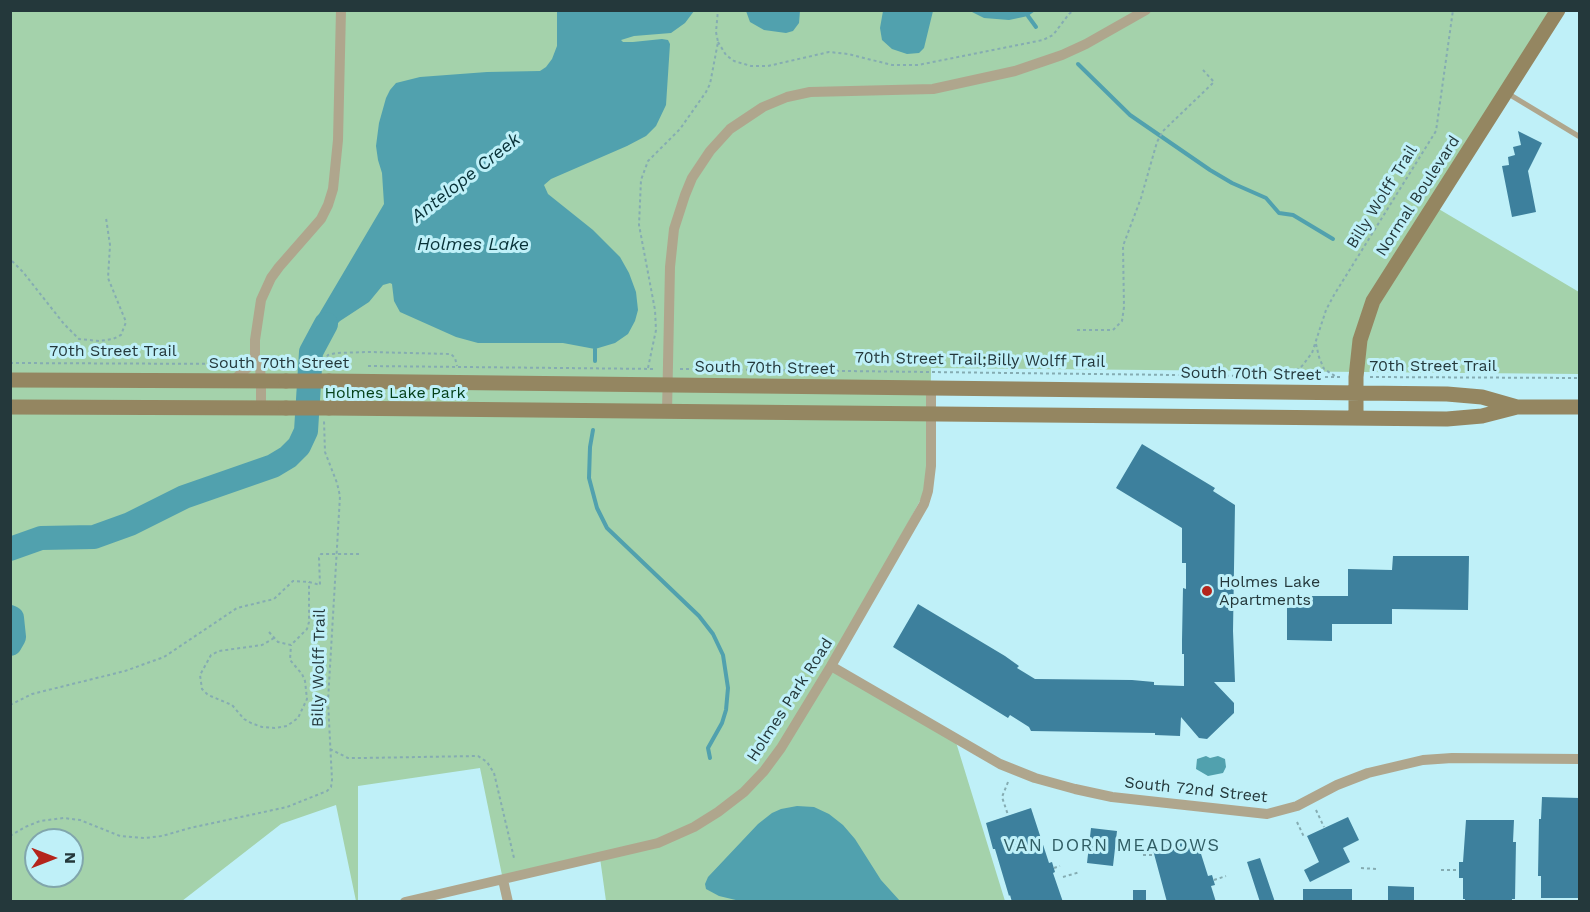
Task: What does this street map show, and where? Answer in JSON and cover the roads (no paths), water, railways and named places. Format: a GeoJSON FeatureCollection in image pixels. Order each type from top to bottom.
{"type":"FeatureCollection","features":[{"type":"Feature","properties":{"kind":"main road","name":"Normal Boulevard"},"geometry":{"type":"LineString","coordinates":[[1356,418],[1356,385],[1363,325],[1373,301],[1558,10]]}},
{"type":"Feature","properties":{"kind":"main road","name":"South 70th Street"},"geometry":{"type":"LineString","coordinates":[[10,380],[286,381],[327,375],[667,385],[931,388],[1356,385],[1467,395],[1496,400],[1517,407]]}},
{"type":"Feature","properties":{"kind":"main road","name":"South 70th Street"},"geometry":{"type":"LineString","coordinates":[[10,407],[286,408],[326,414],[667,412],[1356,418],[1466,418],[1517,407],[1580,407]]}},
{"type":"Feature","properties":{"kind":"street"},"geometry":{"type":"LineString","coordinates":[[233,381],[248,367],[255,356],[258,315],[265,289],[279,267],[321,219],[333,189],[338,140],[341,10]]}},
{"type":"Feature","properties":{"kind":"street"},"geometry":{"type":"LineString","coordinates":[[667,412],[670,260],[678,217],[685,195],[701,162],[730,129],[763,108],[787,98],[810,93],[933,89],[1015,71],[1052,59],[1086,44],[1146,10]]}},
{"type":"Feature","properties":{"kind":"street"},"geometry":{"type":"LineString","coordinates":[[255,356],[260,367],[261,408]]}},
{"type":"Feature","properties":{"kind":"street","name":"Holmes Park Road"},"geometry":{"type":"LineString","coordinates":[[405,902],[658,843],[694,827],[744,792],[781,748],[924,504],[930,474],[931,388]]}},
{"type":"Feature","properties":{"kind":"street","name":"South 72nd Street"},"geometry":{"type":"LineString","coordinates":[[831,666],[1000,764],[1035,778],[1112,797],[1267,814],[1297,806],[1337,785],[1395,765],[1452,758],[1580,759]]}},
{"type":"Feature","properties":{"kind":"street"},"geometry":{"type":"LineString","coordinates":[[503,880],[508,902]]}},
{"type":"Feature","properties":{"kind":"lane"},"geometry":{"type":"LineString","coordinates":[[1507,93],[1580,137]]}},
{"type":"Feature","properties":{"kind":"water","name":"Holmes Lake"},"geometry":{"type":"Polygon","coordinates":[[[557,11],[694,11],[685,23],[671,33],[634,36],[621,40],[633,42],[662,39],[668,40],[670,44],[666,105],[656,126],[646,136],[551,179],[544,185],[548,194],[593,230],[620,257],[636,292],[638,310],[628,334],[615,343],[595,349],[563,343],[478,343],[456,337],[400,312],[394,301],[390,283],[383,285],[369,302],[340,321],[319,348],[311,352],[308,347],[309,331],[384,204],[382,173],[376,146],[379,123],[390,90],[396,83],[420,77],[540,71],[552,59],[557,46],[557,11]]]}},
{"type":"Feature","properties":{"kind":"water"},"geometry":{"type":"Polygon","coordinates":[[[746,11],[800,11],[799,23],[793,31],[786,33],[764,30],[750,22],[746,11]]]}},
{"type":"Feature","properties":{"kind":"water"},"geometry":{"type":"Polygon","coordinates":[[[883,11],[933,11],[924,48],[919,53],[907,54],[892,49],[882,40],[880,28],[883,11]]]}},
{"type":"Feature","properties":{"kind":"water"},"geometry":{"type":"Polygon","coordinates":[[[970,11],[1035,11],[1028,16],[1009,20],[984,18],[970,11]]]}},
{"type":"Feature","properties":{"kind":"water"},"geometry":{"type":"Polygon","coordinates":[[[1206,756],[1210,758],[1218,756],[1225,759],[1226,767],[1223,773],[1208,776],[1196,769],[1197,759],[1206,756]]]}},
{"type":"Feature","properties":{"kind":"water"},"geometry":{"type":"Polygon","coordinates":[[[797,806],[814,807],[829,814],[843,825],[855,839],[881,880],[900,901],[740,901],[719,896],[706,889],[705,884],[708,877],[758,824],[772,813],[797,806]]]}},
{"type":"Feature","properties":{"kind":"waterway"},"geometry":{"type":"LineString","coordinates":[[1028,16],[1036,27]]}},
{"type":"Feature","properties":{"kind":"waterway"},"geometry":{"type":"LineString","coordinates":[[1078,64],[1130,115],[1210,170],[1266,198],[1279,213],[1293,215],[1333,239]]}},
{"type":"Feature","properties":{"kind":"waterway","name":"Antelope Creek"},"geometry":{"type":"LineString","coordinates":[[10,549],[41,538],[94,537],[130,524],[184,497],[273,466],[288,457],[299,446],[306,431],[311,352],[326,324]]}},
{"type":"Feature","properties":{"kind":"waterway"},"geometry":{"type":"LineString","coordinates":[[595,349],[595,361]]}},
{"type":"Feature","properties":{"kind":"waterway"},"geometry":{"type":"LineString","coordinates":[[593,430],[589,478],[597,508],[607,528],[699,616],[713,634],[723,655],[728,688],[726,710],[722,723],[708,748],[710,758]]}},
{"type":"Feature","properties":{"kind":"waterway","name":"Antelope Creek"},"geometry":{"type":"LineString","coordinates":[[10,617],[14,637],[10,644]]}},
{"type":"Feature","properties":{"kind":"place","name":"Holmes Lake Apartments"},"geometry":{"type":"Point","coordinates":[1207,591]}},
{"type":"Feature","properties":{"kind":"district","name":"VAN DORN MEADOWS"},"geometry":{"type":"Point","coordinates":[1112,846]}},
{"type":"Feature","properties":{"kind":"park label","name":"Holmes Lake Park"},"geometry":{"type":"Point","coordinates":[395,393]}}]}
